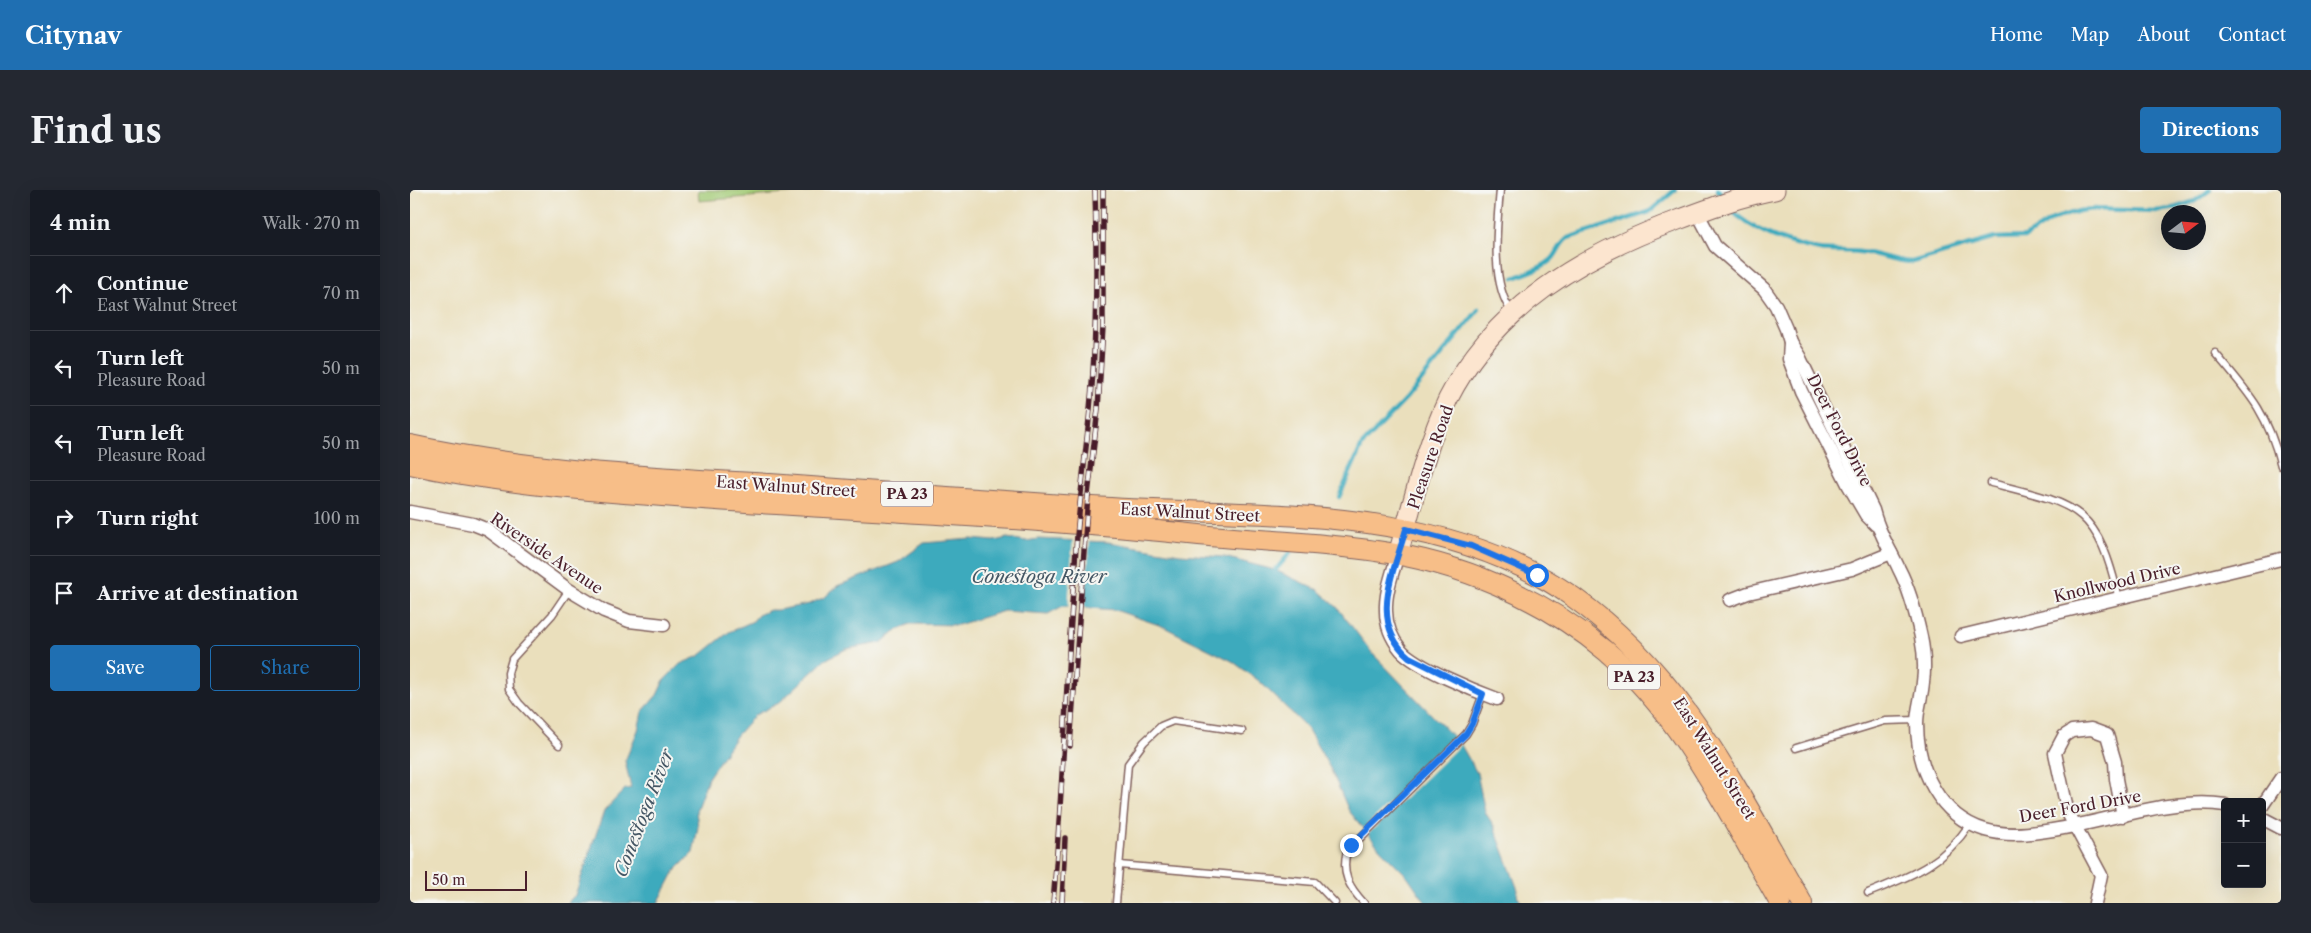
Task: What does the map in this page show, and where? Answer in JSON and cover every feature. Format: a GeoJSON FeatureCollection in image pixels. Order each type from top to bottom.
{"type":"FeatureCollection","features":[{"type":"Feature","properties":{"kind":"main road","name":"East Walnut Street"},"geometry":{"type":"LineString","coordinates":[[410,445],[501,462],[600,473],[1093,508],[1229,512],[1358,522],[1406,529],[1455,541],[1513,563],[1569,595],[1622,638],[1668,685],[1695,722],[1802,903]]}},
{"type":"Feature","properties":{"kind":"main road","name":"East Walnut Street"},"geometry":{"type":"LineString","coordinates":[[410,464],[448,472],[549,487],[1104,525],[1356,548],[1398,554],[1463,571],[1510,591],[1570,624],[1623,666],[1653,698],[1679,732],[1780,903]]}},
{"type":"Feature","properties":{"kind":"street","name":"Pleasure Road"},"geometry":{"type":"LineString","coordinates":[[1497,699],[1418,662],[1402,651],[1388,627],[1386,609],[1388,591],[1428,451],[1448,400],[1475,355],[1512,313],[1558,278],[1600,252],[1698,212],[1737,199],[1776,190]]}},
{"type":"Feature","properties":{"kind":"street","name":"Deer Ford Drive"},"geometry":{"type":"LineString","coordinates":[[1698,212],[1715,246],[1770,297],[1783,320],[1790,342],[1799,356],[1873,510],[1876,525],[1908,591],[1921,639],[1923,683],[1917,720],[1917,745],[1927,778],[1938,796],[1950,810],[1970,824],[1985,830],[2014,834],[2074,826],[2198,803],[2221,806]]}},
{"type":"Feature","properties":{"kind":"street","name":"Riverside Avenue"},"geometry":{"type":"LineString","coordinates":[[410,512],[473,524],[488,530],[569,590],[604,611],[629,621],[664,625]]}},
{"type":"Feature","properties":{"kind":"street"},"geometry":{"type":"LineString","coordinates":[[1730,600],[1748,593],[1852,569],[1891,553]]}},
{"type":"Feature","properties":{"kind":"street","name":"Knollwood Drive"},"geometry":{"type":"LineString","coordinates":[[1961,636],[2281,559]]}},
{"type":"Feature","properties":{"kind":"street"},"geometry":{"type":"LineString","coordinates":[[2095,903],[2101,875],[2068,813],[2055,753],[2064,736],[2081,729],[2099,730],[2107,735],[2111,742],[2123,816]]}},
{"type":"Feature","properties":{"kind":"street"},"geometry":{"type":"LineString","coordinates":[[2266,800],[2281,778]]}},
{"type":"Feature","properties":{"kind":"street"},"geometry":{"type":"LineString","coordinates":[[2266,820],[2281,828]]}},
{"type":"Feature","properties":{"kind":"lane"},"geometry":{"type":"LineString","coordinates":[[1500,190],[1495,245],[1503,301],[1512,313]]}},
{"type":"Feature","properties":{"kind":"lane"},"geometry":{"type":"LineString","coordinates":[[2215,353],[2248,390],[2259,408],[2272,438],[2281,466]]}},
{"type":"Feature","properties":{"kind":"lane"},"geometry":{"type":"LineString","coordinates":[[1991,483],[2046,496],[2081,515],[2094,529],[2104,546],[2119,599]]}},
{"type":"Feature","properties":{"kind":"lane"},"geometry":{"type":"LineString","coordinates":[[559,745],[520,703],[510,689],[508,674],[512,659],[552,615],[569,590]]}},
{"type":"Feature","properties":{"kind":"lane"},"geometry":{"type":"LineString","coordinates":[[1364,903],[1347,883],[1345,859],[1351,845],[1458,741],[1472,724],[1483,694]]}},
{"type":"Feature","properties":{"kind":"lane"},"geometry":{"type":"LineString","coordinates":[[1796,748],[1885,721],[1917,720]]}},
{"type":"Feature","properties":{"kind":"lane"},"geometry":{"type":"LineString","coordinates":[[1116,903],[1128,764],[1144,742],[1161,726],[1173,721],[1242,730]]}},
{"type":"Feature","properties":{"kind":"lane"},"geometry":{"type":"LineString","coordinates":[[1868,892],[1914,875],[1930,866],[1953,847],[1970,824]]}},
{"type":"Feature","properties":{"kind":"lane"},"geometry":{"type":"LineString","coordinates":[[1118,865],[1315,882],[1335,903]]}},
{"type":"Feature","properties":{"kind":"green space"},"geometry":{"type":"Polygon","coordinates":[[[698,190],[811,190],[811,192],[699,201],[698,190]]]}},
{"type":"Feature","properties":{"kind":"water","name":"Conestoga River"},"geometry":{"type":"Polygon","coordinates":[[[1007,538],[1026,541],[1038,539],[1108,542],[1180,554],[1224,557],[1275,570],[1318,590],[1337,607],[1373,654],[1461,745],[1477,773],[1485,812],[1494,826],[1518,890],[1517,896],[1522,903],[1426,903],[1408,877],[1381,850],[1349,811],[1331,770],[1307,728],[1259,681],[1232,661],[1162,626],[1115,610],[1063,606],[1048,614],[1004,611],[958,625],[910,624],[894,632],[881,643],[846,649],[825,660],[779,703],[755,715],[737,735],[708,778],[696,811],[698,827],[693,853],[675,871],[658,903],[567,903],[575,895],[604,811],[625,789],[631,788],[625,761],[638,730],[642,712],[657,695],[664,680],[680,664],[699,656],[729,632],[753,621],[758,615],[770,610],[809,604],[825,597],[837,586],[898,562],[924,543],[971,539],[994,541],[1007,538]]]}},
{"type":"Feature","properties":{"kind":"pier"},"geometry":{"type":"Polygon","coordinates":[[[1073,538],[1090,539],[1084,610],[1068,609],[1073,538]]]}},
{"type":"Feature","properties":{"kind":"pier"},"geometry":{"type":"Polygon","coordinates":[[[1456,739],[1461,744],[1368,834],[1363,829],[1456,739]]]}},
{"type":"Feature","properties":{"kind":"waterway"},"geometry":{"type":"LineString","coordinates":[[1514,278],[1543,266],[1553,258],[1568,238],[1649,212],[1675,190]]}},
{"type":"Feature","properties":{"kind":"waterway"},"geometry":{"type":"LineString","coordinates":[[1718,190],[1722,195]]}},
{"type":"Feature","properties":{"kind":"waterway"},"geometry":{"type":"LineString","coordinates":[[1729,208],[1759,230],[1796,244],[1820,250],[1861,252],[1912,262],[1995,238],[2025,237],[2053,219],[2079,211],[2092,209],[2156,211],[2171,209],[2195,201],[2210,190]]}},
{"type":"Feature","properties":{"kind":"waterway"},"geometry":{"type":"LineString","coordinates":[[1339,497],[1362,445],[1406,399],[1479,309]]}},
{"type":"Feature","properties":{"kind":"waterway"},"geometry":{"type":"LineString","coordinates":[[1273,573],[1290,553]]}},
{"type":"Feature","properties":{"kind":"railway"},"geometry":{"type":"LineString","coordinates":[[1053,903],[1076,544],[1094,355],[1095,190]]}},
{"type":"Feature","properties":{"kind":"railway"},"geometry":{"type":"LineString","coordinates":[[1070,746],[1088,495],[1098,409],[1103,327],[1103,190]]}},
{"type":"Feature","properties":{"kind":"railway"},"geometry":{"type":"LineString","coordinates":[[1062,903],[1065,838]]}},
{"type":"Feature","properties":{"kind":"route"},"geometry":{"type":"LineString","coordinates":[[1351,845],[1466,734],[1472,724],[1483,694],[1409,657],[1396,643],[1388,627],[1386,600],[1406,529],[1447,538],[1471,546],[1537,575]]}}]}
